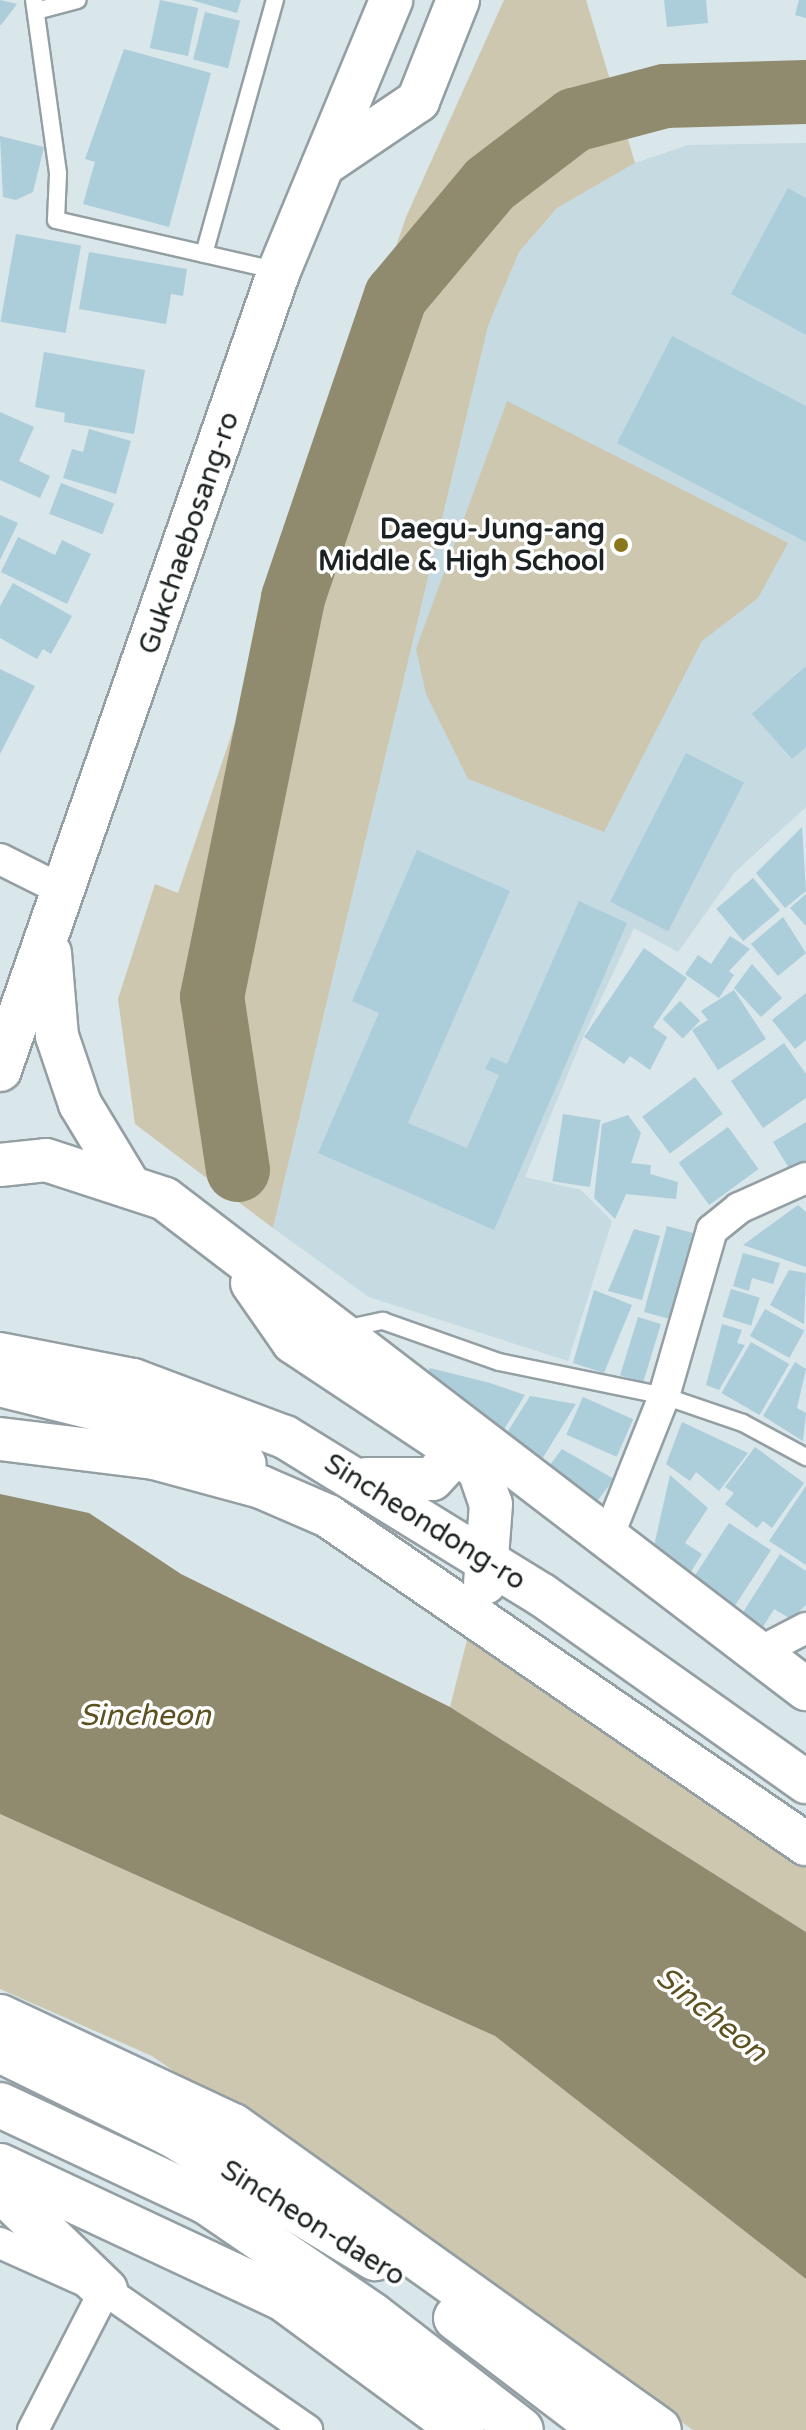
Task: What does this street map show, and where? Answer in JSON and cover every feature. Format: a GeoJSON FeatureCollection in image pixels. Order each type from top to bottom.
{"type":"FeatureCollection","features":[{"type":"Feature","properties":{"kind":"highway"},"geometry":{"type":"LineString","coordinates":[[0,2017],[233,2126],[659,2430]]}},
{"type":"Feature","properties":{"kind":"highway","name":"Sincheon-daero"},"geometry":{"type":"LineString","coordinates":[[0,2050],[171,2134],[356,2244],[603,2430]]}},
{"type":"Feature","properties":{"kind":"highway","name":"Sincheon-daero"},"geometry":{"type":"LineString","coordinates":[[0,2105],[207,2202],[372,2315],[521,2430]]}},
{"type":"Feature","properties":{"kind":"highway"},"geometry":{"type":"LineString","coordinates":[[0,2166],[284,2299],[462,2430]]}},
{"type":"Feature","properties":{"kind":"highway"},"geometry":{"type":"LineString","coordinates":[[0,2189],[105,2290]]}},
{"type":"Feature","properties":{"kind":"main road","name":"Gukchaebosang-ro"},"geometry":{"type":"LineString","coordinates":[[0,1070],[50,944],[279,271],[391,0]]}},
{"type":"Feature","properties":{"kind":"main road"},"geometry":{"type":"LineString","coordinates":[[323,165],[418,101],[458,0]]}},
{"type":"Feature","properties":{"kind":"main road"},"geometry":{"type":"LineString","coordinates":[[50,944],[57,1036],[80,1104],[127,1182]]}},
{"type":"Feature","properties":{"kind":"main road"},"geometry":{"type":"LineString","coordinates":[[0,1165],[46,1160],[127,1182],[165,1199],[235,1259],[338,1330],[606,1542],[806,1689]]}},
{"type":"Feature","properties":{"kind":"main road"},"geometry":{"type":"LineString","coordinates":[[235,1259],[293,1342],[448,1445],[479,1470],[491,1504],[485,1558],[485,1620]]}},
{"type":"Feature","properties":{"kind":"main road","name":"Sincheondong-ro"},"geometry":{"type":"LineString","coordinates":[[0,1354],[133,1380],[285,1437],[362,1479],[485,1558],[806,1782]]}},
{"type":"Feature","properties":{"kind":"main road"},"geometry":{"type":"LineString","coordinates":[[0,1385],[52,1395],[168,1427],[229,1455],[328,1516]]}},
{"type":"Feature","properties":{"kind":"main road","name":"Sincheondong-ro"},"geometry":{"type":"LineString","coordinates":[[14,1441],[154,1458],[261,1487],[328,1516],[485,1620],[806,1844]]}},
{"type":"Feature","properties":{"kind":"main road"},"geometry":{"type":"LineString","coordinates":[[362,1479],[432,1479],[447,1463],[448,1445]]}},
{"type":"Feature","properties":{"kind":"street"},"geometry":{"type":"LineString","coordinates":[[0,859],[66,892]]}},
{"type":"Feature","properties":{"kind":"street"},"geometry":{"type":"LineString","coordinates":[[606,1542],[664,1396],[712,1230],[739,1208],[806,1178]]}},
{"type":"Feature","properties":{"kind":"street"},"geometry":{"type":"LineString","coordinates":[[758,1653],[806,1628]]}},
{"type":"Feature","properties":{"kind":"street"},"geometry":{"type":"LineString","coordinates":[[0,2243],[105,2290],[307,2430]]}},
{"type":"Feature","properties":{"kind":"street"},"geometry":{"type":"LineString","coordinates":[[33,2430],[105,2290]]}},
{"type":"Feature","properties":{"kind":"lane"},"geometry":{"type":"LineString","coordinates":[[78,0],[35,6],[58,174],[56,220],[279,271]]}},
{"type":"Feature","properties":{"kind":"lane"},"geometry":{"type":"LineString","coordinates":[[204,254],[275,0]]}},
{"type":"Feature","properties":{"kind":"lane"},"geometry":{"type":"LineString","coordinates":[[338,1330],[383,1321],[499,1362],[664,1396],[743,1423],[806,1457]]}},
{"type":"Feature","properties":{"kind":"shaded area"},"geometry":{"type":"Polygon","coordinates":[[[504,0],[586,0],[635,163],[557,208],[519,252],[488,326],[273,1228],[135,1124],[118,999],[155,884],[178,893],[406,217],[504,0]]]}},
{"type":"Feature","properties":{"kind":"shaded area","name":"Daegu-Jung-ang Middle & High School"},"geometry":{"type":"Polygon","coordinates":[[[806,143],[806,807],[735,872],[678,952],[634,928],[584,1035],[525,1177],[581,1190],[612,1221],[568,1361],[369,1297],[273,1228],[488,326],[519,252],[557,208],[635,163],[688,145],[806,143]]]}},
{"type":"Feature","properties":{"kind":"shaded area"},"geometry":{"type":"Polygon","coordinates":[[[507,401],[788,543],[758,598],[702,641],[604,832],[468,779],[426,694],[416,649],[507,401]]]}},
{"type":"Feature","properties":{"kind":"shaded area"},"geometry":{"type":"Polygon","coordinates":[[[468,1636],[806,1858],[806,1932],[450,1707],[468,1636]]]}},
{"type":"Feature","properties":{"kind":"shaded area"},"geometry":{"type":"Polygon","coordinates":[[[0,1814],[495,2036],[806,2279],[806,2430],[693,2430],[152,2056],[0,1989],[0,1814]]]}},
{"type":"Feature","properties":{"kind":"water","name":"Sincheon"},"geometry":{"type":"Polygon","coordinates":[[[0,1494],[89,1513],[181,1574],[450,1707],[806,1932],[806,2279],[495,2036],[0,1814],[0,1494]]]}},
{"type":"Feature","properties":{"kind":"building"},"geometry":{"type":"Polygon","coordinates":[[[0,0],[17,4],[1,25],[0,25],[0,0]]]}},
{"type":"Feature","properties":{"kind":"building"},"geometry":{"type":"Polygon","coordinates":[[[160,0],[198,8],[188,56],[150,48],[160,0]]]}},
{"type":"Feature","properties":{"kind":"building"},"geometry":{"type":"Polygon","coordinates":[[[191,0],[241,0],[237,13],[191,0]]]}},
{"type":"Feature","properties":{"kind":"building"},"geometry":{"type":"Polygon","coordinates":[[[664,0],[706,0],[708,23],[667,27],[664,0]]]}},
{"type":"Feature","properties":{"kind":"building"},"geometry":{"type":"Polygon","coordinates":[[[799,0],[806,0],[806,18],[795,15],[799,0]]]}},
{"type":"Feature","properties":{"kind":"building"},"geometry":{"type":"Polygon","coordinates":[[[205,12],[240,21],[228,68],[193,60],[205,12]]]}},
{"type":"Feature","properties":{"kind":"building"},"geometry":{"type":"Polygon","coordinates":[[[124,49],[211,73],[169,227],[83,204],[95,162],[85,159],[124,49]]]}},
{"type":"Feature","properties":{"kind":"building"},"geometry":{"type":"Polygon","coordinates":[[[0,136],[44,147],[33,192],[16,200],[3,197],[0,136]]]}},
{"type":"Feature","properties":{"kind":"building"},"geometry":{"type":"Polygon","coordinates":[[[788,188],[806,198],[806,335],[731,294],[788,188]]]}},
{"type":"Feature","properties":{"kind":"building"},"geometry":{"type":"Polygon","coordinates":[[[16,234],[81,245],[66,333],[1,322],[16,234]]]}},
{"type":"Feature","properties":{"kind":"building"},"geometry":{"type":"Polygon","coordinates":[[[89,252],[187,269],[183,296],[171,294],[166,324],[79,309],[89,252]]]}},
{"type":"Feature","properties":{"kind":"building"},"geometry":{"type":"Polygon","coordinates":[[[672,336],[806,406],[806,542],[617,443],[672,336]]]}},
{"type":"Feature","properties":{"kind":"building"},"geometry":{"type":"Polygon","coordinates":[[[44,352],[145,370],[134,434],[64,422],[65,413],[35,407],[44,352]]]}},
{"type":"Feature","properties":{"kind":"building"},"geometry":{"type":"Polygon","coordinates":[[[0,412],[34,427],[19,461],[50,476],[40,498],[0,480],[0,412]]]}},
{"type":"Feature","properties":{"kind":"building"},"geometry":{"type":"Polygon","coordinates":[[[89,429],[131,441],[116,494],[63,478],[72,449],[83,452],[89,429]]]}},
{"type":"Feature","properties":{"kind":"building"},"geometry":{"type":"Polygon","coordinates":[[[61,483],[114,503],[102,534],[49,514],[61,483]]]}},
{"type":"Feature","properties":{"kind":"building"},"geometry":{"type":"Polygon","coordinates":[[[0,515],[18,523],[0,560],[0,515]]]}},
{"type":"Feature","properties":{"kind":"building"},"geometry":{"type":"Polygon","coordinates":[[[18,537],[55,555],[62,540],[91,554],[67,604],[1,572],[18,537]]]}},
{"type":"Feature","properties":{"kind":"building"},"geometry":{"type":"Polygon","coordinates":[[[13,583],[72,616],[51,654],[43,649],[37,659],[0,638],[0,606],[13,583]]]}},
{"type":"Feature","properties":{"kind":"building"},"geometry":{"type":"Polygon","coordinates":[[[806,666],[806,747],[792,759],[752,714],[806,666]]]}},
{"type":"Feature","properties":{"kind":"building"},"geometry":{"type":"Polygon","coordinates":[[[0,669],[35,686],[0,754],[0,669]]]}},
{"type":"Feature","properties":{"kind":"building"},"geometry":{"type":"Polygon","coordinates":[[[686,753],[744,783],[668,931],[610,902],[686,753]]]}},
{"type":"Feature","properties":{"kind":"building"},"geometry":{"type":"Polygon","coordinates":[[[802,827],[806,891],[785,908],[756,873],[802,827]]]}},
{"type":"Feature","properties":{"kind":"building"},"geometry":{"type":"Polygon","coordinates":[[[417,850],[510,891],[408,1123],[467,1148],[499,1075],[485,1069],[491,1057],[507,1064],[579,901],[627,923],[494,1230],[318,1153],[379,1013],[352,1001],[417,850]]]}},
{"type":"Feature","properties":{"kind":"building"},"geometry":{"type":"Polygon","coordinates":[[[753,878],[780,910],[743,941],[716,909],[753,878]]]}},
{"type":"Feature","properties":{"kind":"building"},"geometry":{"type":"Polygon","coordinates":[[[806,894],[806,926],[790,908],[806,894]]]}},
{"type":"Feature","properties":{"kind":"building"},"geometry":{"type":"Polygon","coordinates":[[[783,917],[806,953],[778,976],[751,944],[783,917]]]}},
{"type":"Feature","properties":{"kind":"building"},"geometry":{"type":"Polygon","coordinates":[[[730,936],[750,949],[729,971],[734,975],[719,998],[685,974],[698,955],[711,964],[730,936]]]}},
{"type":"Feature","properties":{"kind":"building"},"geometry":{"type":"Polygon","coordinates":[[[644,948],[687,978],[653,1027],[667,1037],[650,1070],[630,1056],[624,1064],[584,1037],[644,948]]]}},
{"type":"Feature","properties":{"kind":"building"},"geometry":{"type":"Polygon","coordinates":[[[752,964],[782,998],[761,1017],[734,988],[752,964]]]}},
{"type":"Feature","properties":{"kind":"building"},"geometry":{"type":"Polygon","coordinates":[[[734,990],[766,1039],[718,1070],[692,1030],[708,1020],[701,1011],[734,990]]]}},
{"type":"Feature","properties":{"kind":"building"},"geometry":{"type":"Polygon","coordinates":[[[806,993],[806,1040],[795,1049],[772,1020],[806,993]]]}},
{"type":"Feature","properties":{"kind":"building"},"geometry":{"type":"Polygon","coordinates":[[[680,1001],[700,1020],[683,1038],[663,1019],[680,1001]]]}},
{"type":"Feature","properties":{"kind":"building"},"geometry":{"type":"Polygon","coordinates":[[[784,1043],[806,1074],[806,1098],[763,1128],[731,1081],[784,1043]]]}},
{"type":"Feature","properties":{"kind":"building"},"geometry":{"type":"Polygon","coordinates":[[[695,1077],[723,1114],[670,1153],[642,1117],[695,1077]]]}},
{"type":"Feature","properties":{"kind":"building"},"geometry":{"type":"Polygon","coordinates":[[[563,1114],[601,1120],[590,1187],[552,1181],[563,1114]]]}},
{"type":"Feature","properties":{"kind":"building"},"geometry":{"type":"Polygon","coordinates":[[[628,1115],[641,1133],[631,1163],[651,1165],[650,1174],[678,1182],[676,1199],[626,1194],[615,1219],[594,1198],[602,1124],[628,1115]]]}},
{"type":"Feature","properties":{"kind":"building"},"geometry":{"type":"Polygon","coordinates":[[[806,1122],[806,1164],[792,1173],[773,1142],[806,1122]]]}},
{"type":"Feature","properties":{"kind":"building"},"geometry":{"type":"Polygon","coordinates":[[[728,1127],[759,1169],[709,1205],[679,1163],[728,1127]]]}},
{"type":"Feature","properties":{"kind":"building"},"geometry":{"type":"Polygon","coordinates":[[[798,1205],[806,1212],[806,1267],[743,1245],[798,1205]]]}},
{"type":"Feature","properties":{"kind":"building"},"geometry":{"type":"Polygon","coordinates":[[[667,1226],[693,1233],[670,1319],[644,1312],[667,1226]]]}},
{"type":"Feature","properties":{"kind":"building"},"geometry":{"type":"Polygon","coordinates":[[[634,1229],[660,1236],[642,1300],[608,1291],[634,1229]]]}},
{"type":"Feature","properties":{"kind":"building"},"geometry":{"type":"Polygon","coordinates":[[[743,1253],[780,1263],[773,1284],[752,1278],[749,1291],[733,1286],[743,1253]]]}},
{"type":"Feature","properties":{"kind":"building"},"geometry":{"type":"Polygon","coordinates":[[[789,1270],[806,1273],[804,1324],[770,1305],[789,1270]]]}},
{"type":"Feature","properties":{"kind":"building"},"geometry":{"type":"Polygon","coordinates":[[[731,1289],[760,1298],[751,1326],[723,1317],[731,1289]]]}},
{"type":"Feature","properties":{"kind":"building"},"geometry":{"type":"Polygon","coordinates":[[[594,1290],[632,1305],[604,1373],[573,1363],[594,1290]]]}},
{"type":"Feature","properties":{"kind":"building"},"geometry":{"type":"Polygon","coordinates":[[[765,1309],[804,1331],[789,1358],[750,1336],[765,1309]]]}},
{"type":"Feature","properties":{"kind":"building"},"geometry":{"type":"Polygon","coordinates":[[[638,1317],[661,1324],[643,1382],[620,1375],[638,1317]]]}},
{"type":"Feature","properties":{"kind":"building"},"geometry":{"type":"Polygon","coordinates":[[[722,1324],[742,1330],[737,1343],[745,1345],[719,1390],[706,1385],[722,1324]]]}},
{"type":"Feature","properties":{"kind":"building"},"geometry":{"type":"Polygon","coordinates":[[[751,1342],[789,1364],[760,1415],[722,1393],[751,1342]]]}},
{"type":"Feature","properties":{"kind":"building"},"geometry":{"type":"Polygon","coordinates":[[[795,1362],[806,1369],[797,1408],[806,1413],[803,1441],[763,1416],[795,1362]]]}},
{"type":"Feature","properties":{"kind":"building"},"geometry":{"type":"Polygon","coordinates":[[[430,1368],[525,1395],[500,1436],[422,1383],[430,1368]]]}},
{"type":"Feature","properties":{"kind":"building"},"geometry":{"type":"Polygon","coordinates":[[[530,1396],[576,1404],[539,1464],[502,1441],[530,1396]]]}},
{"type":"Feature","properties":{"kind":"building"},"geometry":{"type":"Polygon","coordinates":[[[583,1397],[633,1419],[617,1457],[566,1434],[583,1397]]]}},
{"type":"Feature","properties":{"kind":"building"},"geometry":{"type":"Polygon","coordinates":[[[682,1422],[748,1453],[719,1491],[696,1472],[690,1481],[666,1464],[682,1422]]]}},
{"type":"Feature","properties":{"kind":"building"},"geometry":{"type":"Polygon","coordinates":[[[755,1447],[804,1483],[772,1528],[763,1521],[757,1528],[725,1504],[734,1493],[725,1487],[755,1447]]]}},
{"type":"Feature","properties":{"kind":"building"},"geometry":{"type":"Polygon","coordinates":[[[562,1449],[614,1479],[595,1504],[547,1469],[562,1449]]]}},
{"type":"Feature","properties":{"kind":"building"},"geometry":{"type":"Polygon","coordinates":[[[670,1475],[708,1508],[685,1543],[702,1554],[687,1578],[652,1555],[670,1475]]]}},
{"type":"Feature","properties":{"kind":"building"},"geometry":{"type":"Polygon","coordinates":[[[806,1486],[806,1565],[769,1541],[806,1486]]]}},
{"type":"Feature","properties":{"kind":"building"},"geometry":{"type":"Polygon","coordinates":[[[729,1523],[771,1550],[732,1611],[690,1583],[729,1523]]]}},
{"type":"Feature","properties":{"kind":"building"},"geometry":{"type":"Polygon","coordinates":[[[780,1554],[806,1571],[806,1605],[791,1619],[774,1609],[761,1630],[740,1617],[780,1554]]]}},
{"type":"Feature","properties":{"kind":"waterway"},"geometry":{"type":"LineString","coordinates":[[238,1170],[212,997],[293,598],[396,296],[490,184],[574,120],[665,96],[806,92]]}},
{"type":"Feature","properties":{"kind":"place","name":"Daegu-Jung-ang Middle & High School"},"geometry":{"type":"Point","coordinates":[621,545]}}]}
